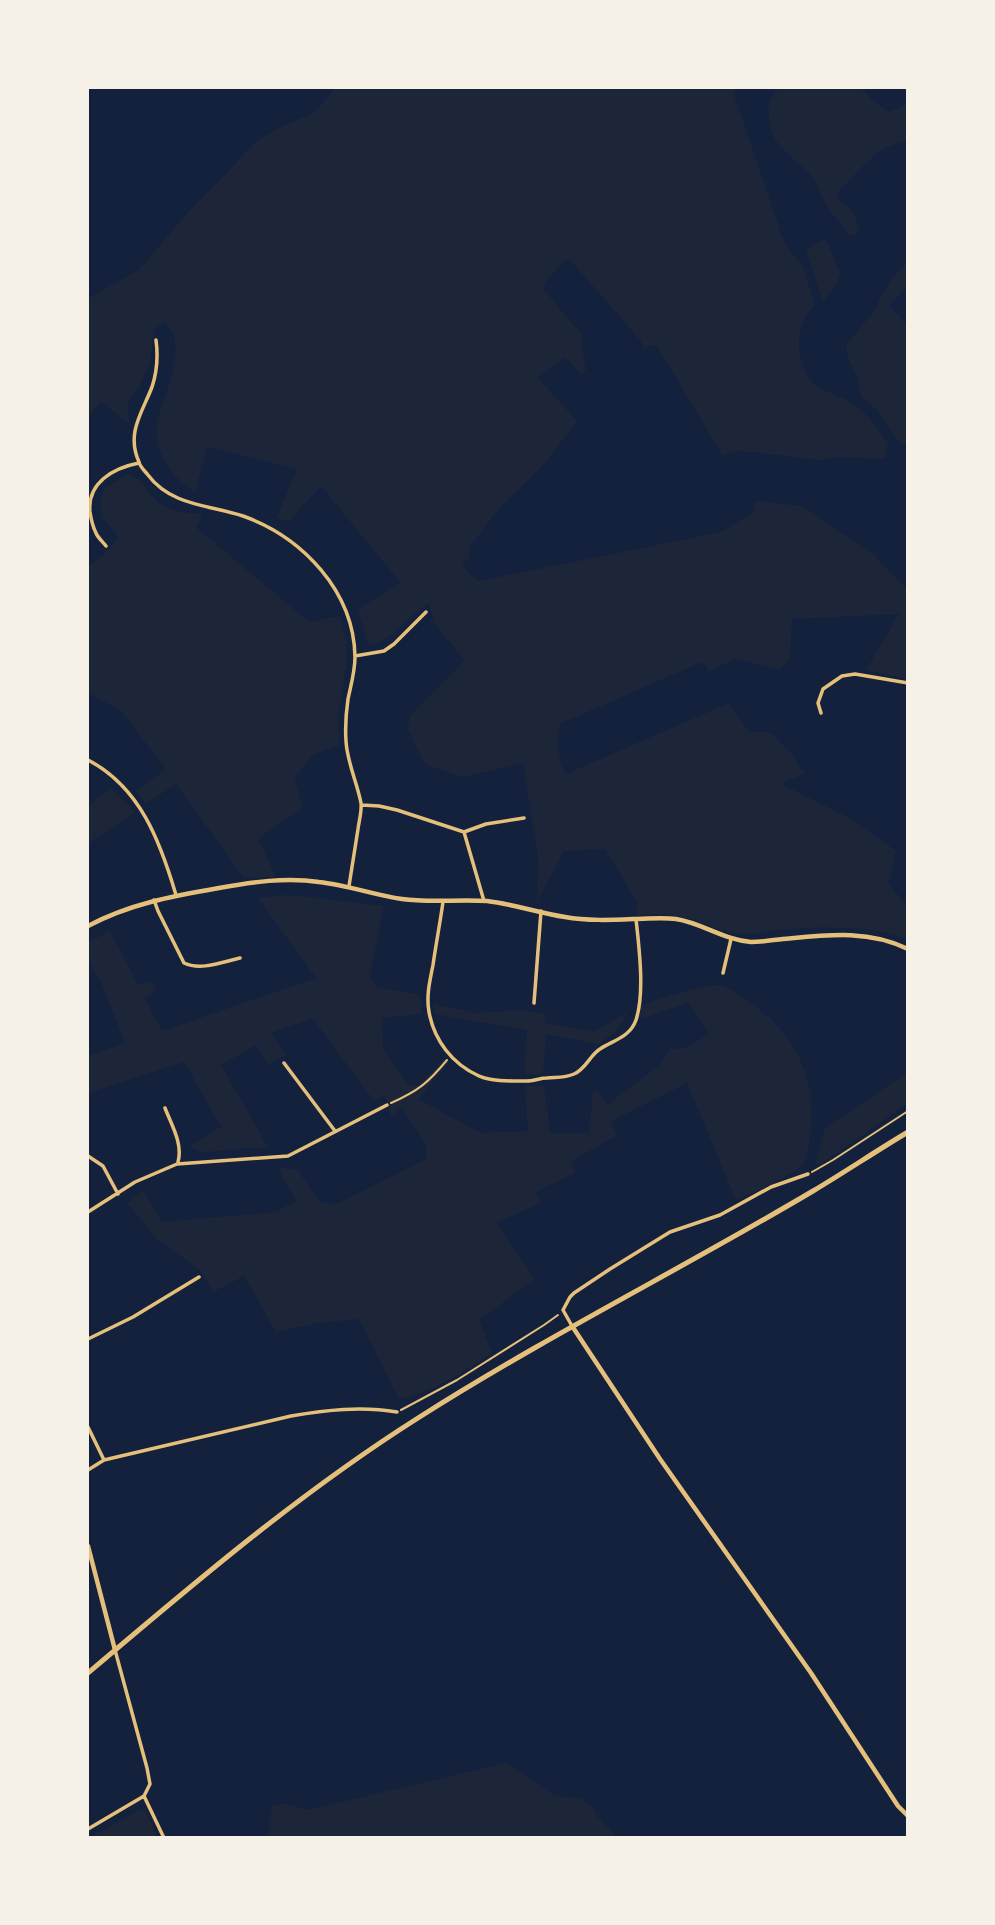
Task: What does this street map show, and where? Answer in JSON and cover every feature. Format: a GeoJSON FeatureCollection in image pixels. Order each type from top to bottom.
{"type":"FeatureCollection","features":[{"type":"Feature","properties":{"kind":"highway"},"geometry":{"type":"LineString","coordinates":[[88,1673],[264,1528],[342,1469],[417,1418],[572,1326],[813,1191],[908,1132]]}},
{"type":"Feature","properties":{"kind":"street"},"geometry":{"type":"LineString","coordinates":[[156,340],[156,372],[135,423],[139,463],[151,479],[177,499],[239,515],[285,536],[308,555],[340,599],[355,656],[346,720],[346,744],[362,805],[349,887]]}},
{"type":"Feature","properties":{"kind":"street"},"geometry":{"type":"LineString","coordinates":[[106,546],[96,533],[91,519],[89,503],[93,491],[100,481],[113,472],[139,463]]}},
{"type":"Feature","properties":{"kind":"street"},"geometry":{"type":"LineString","coordinates":[[355,656],[384,652],[426,612]]}},
{"type":"Feature","properties":{"kind":"street"},"geometry":{"type":"LineString","coordinates":[[821,713],[818,703],[822,689],[842,676],[855,674],[908,683]]}},
{"type":"Feature","properties":{"kind":"street"},"geometry":{"type":"LineString","coordinates":[[88,760],[131,794],[145,813],[176,895]]}},
{"type":"Feature","properties":{"kind":"street"},"geometry":{"type":"LineString","coordinates":[[362,805],[397,810],[464,832],[486,824],[524,818]]}},
{"type":"Feature","properties":{"kind":"street"},"geometry":{"type":"LineString","coordinates":[[464,832],[484,901]]}},
{"type":"Feature","properties":{"kind":"street"},"geometry":{"type":"LineString","coordinates":[[88,926],[117,912],[154,900],[241,884],[291,879],[349,887],[401,899],[484,901],[563,917],[677,919],[731,939],[753,942],[856,935],[880,938],[908,949]]}},
{"type":"Feature","properties":{"kind":"street"},"geometry":{"type":"LineString","coordinates":[[154,900],[184,963],[191,967],[201,967],[240,958]]}},
{"type":"Feature","properties":{"kind":"street"},"geometry":{"type":"LineString","coordinates":[[443,902],[428,993],[428,1010],[442,1047],[451,1056],[481,1077],[504,1080],[527,1081],[574,1074],[583,1068],[598,1050],[626,1035],[635,1021],[638,1006],[640,954],[636,919]]}},
{"type":"Feature","properties":{"kind":"street"},"geometry":{"type":"LineString","coordinates":[[534,1003],[541,911]]}},
{"type":"Feature","properties":{"kind":"street"},"geometry":{"type":"LineString","coordinates":[[723,973],[731,939]]}},
{"type":"Feature","properties":{"kind":"street"},"geometry":{"type":"LineString","coordinates":[[284,1063],[335,1131]]}},
{"type":"Feature","properties":{"kind":"street"},"geometry":{"type":"LineString","coordinates":[[88,1212],[135,1182],[177,1164],[288,1156],[387,1105]]}},
{"type":"Feature","properties":{"kind":"street"},"geometry":{"type":"LineString","coordinates":[[165,1108],[178,1142],[180,1153],[177,1164]]}},
{"type":"Feature","properties":{"kind":"street"},"geometry":{"type":"LineString","coordinates":[[88,1156],[103,1166],[118,1194]]}},
{"type":"Feature","properties":{"kind":"street"},"geometry":{"type":"LineString","coordinates":[[808,1174],[771,1187],[720,1215],[670,1232],[574,1293],[563,1310],[660,1459],[811,1673],[898,1806],[908,1816]]}},
{"type":"Feature","properties":{"kind":"street"},"geometry":{"type":"LineString","coordinates":[[88,1339],[133,1317],[199,1277]]}},
{"type":"Feature","properties":{"kind":"street"},"geometry":{"type":"LineString","coordinates":[[88,1470],[104,1460],[291,1416],[321,1411],[397,1412]]}},
{"type":"Feature","properties":{"kind":"street"},"geometry":{"type":"LineString","coordinates":[[88,1427],[104,1460]]}},
{"type":"Feature","properties":{"kind":"street"},"geometry":{"type":"LineString","coordinates":[[88,1546],[150,1784],[144,1796],[88,1829]]}},
{"type":"Feature","properties":{"kind":"street"},"geometry":{"type":"LineString","coordinates":[[144,1796],[164,1838]]}},
{"type":"Feature","properties":{"kind":"path"},"geometry":{"type":"LineString","coordinates":[[387,1105],[412,1094],[428,1082],[451,1056]]}},
{"type":"Feature","properties":{"kind":"path"},"geometry":{"type":"LineString","coordinates":[[808,1174],[908,1111]]}},
{"type":"Feature","properties":{"kind":"path"},"geometry":{"type":"LineString","coordinates":[[397,1412],[457,1380],[563,1310]]}},
{"type":"Feature","properties":{"kind":"shaded area"},"geometry":{"type":"Polygon","coordinates":[[[336,88],[735,88],[734,95],[785,244],[803,267],[815,305],[802,325],[799,350],[802,365],[814,384],[850,402],[869,418],[888,444],[885,459],[837,457],[821,460],[741,451],[723,456],[657,346],[644,349],[641,341],[571,261],[565,260],[543,288],[582,333],[581,345],[586,370],[581,374],[564,358],[539,377],[577,421],[541,468],[500,507],[469,548],[469,558],[461,565],[478,581],[721,532],[755,511],[754,502],[757,501],[802,506],[872,553],[907,589],[907,679],[866,670],[899,614],[792,619],[790,659],[780,670],[737,659],[709,671],[704,663],[700,663],[562,723],[558,734],[558,749],[566,774],[729,703],[748,731],[772,733],[806,773],[781,784],[853,820],[896,851],[888,883],[907,906],[907,939],[876,931],[842,928],[770,930],[742,934],[677,916],[637,915],[637,901],[605,849],[564,851],[537,902],[538,856],[523,763],[463,777],[425,764],[408,730],[410,716],[465,661],[434,623],[429,603],[386,639],[369,646],[358,609],[401,583],[321,486],[288,522],[277,517],[297,469],[208,447],[195,491],[176,477],[163,459],[157,438],[159,414],[175,353],[173,335],[164,322],[154,330],[150,362],[140,386],[128,401],[129,424],[101,401],[88,417],[88,298],[139,270],[182,219],[258,140],[284,125],[311,115],[336,88]]]}},
{"type":"Feature","properties":{"kind":"shaded area"},"geometry":{"type":"Polygon","coordinates":[[[778,88],[862,88],[888,112],[907,104],[907,141],[887,147],[870,160],[837,196],[855,217],[859,232],[854,236],[849,235],[829,209],[814,179],[775,139],[769,110],[778,88]]]}},
{"type":"Feature","properties":{"kind":"shaded area"},"geometry":{"type":"Polygon","coordinates":[[[825,238],[841,274],[834,289],[823,301],[806,250],[825,238]]]}},
{"type":"Feature","properties":{"kind":"shaded area"},"geometry":{"type":"Polygon","coordinates":[[[907,262],[907,286],[889,306],[907,324],[907,445],[897,439],[876,409],[861,397],[857,375],[849,361],[846,345],[873,312],[890,281],[907,262]]]}},
{"type":"Feature","properties":{"kind":"shaded area"},"geometry":{"type":"Polygon","coordinates":[[[128,474],[139,480],[162,505],[181,512],[202,514],[197,528],[309,622],[340,616],[346,642],[346,664],[338,720],[340,745],[314,754],[294,778],[303,808],[258,838],[276,877],[244,878],[176,784],[146,804],[136,791],[166,769],[121,711],[88,693],[88,566],[103,555],[119,537],[101,517],[100,500],[105,488],[128,474]]]}},
{"type":"Feature","properties":{"kind":"shaded area"},"geometry":{"type":"Polygon","coordinates":[[[111,787],[135,812],[88,844],[88,807],[111,787]]]}},
{"type":"Feature","properties":{"kind":"shaded area"},"geometry":{"type":"Polygon","coordinates":[[[282,895],[384,906],[370,976],[377,987],[420,995],[422,1014],[382,1018],[383,1049],[408,1084],[418,1086],[444,1059],[449,1063],[418,1099],[481,1133],[528,1131],[525,1086],[544,1086],[550,1133],[589,1133],[593,1092],[597,1090],[607,1105],[661,1064],[670,1049],[686,1048],[709,1034],[689,1003],[640,1019],[641,1005],[695,988],[716,985],[732,990],[764,1013],[791,1043],[800,1060],[811,1098],[812,1119],[805,1161],[784,1178],[736,1200],[687,1083],[611,1121],[617,1136],[571,1161],[575,1173],[536,1192],[541,1203],[496,1223],[535,1279],[479,1320],[492,1353],[436,1386],[399,1399],[359,1319],[318,1323],[276,1332],[244,1276],[213,1292],[200,1270],[156,1238],[127,1203],[144,1191],[162,1222],[276,1212],[296,1201],[278,1168],[297,1169],[319,1201],[335,1205],[426,1159],[426,1144],[402,1108],[391,1116],[385,1095],[374,1101],[313,1019],[271,1033],[286,1055],[268,1065],[256,1045],[221,1065],[269,1149],[207,1152],[189,1146],[221,1127],[184,1062],[88,1093],[88,1056],[125,1043],[103,987],[88,959],[88,942],[110,931],[138,985],[153,981],[155,993],[144,997],[162,1031],[316,978],[258,898],[282,895]]]}},
{"type":"Feature","properties":{"kind":"shaded area"},"geometry":{"type":"Polygon","coordinates":[[[433,1004],[477,1013],[521,1010],[546,1014],[545,1023],[594,1032],[627,1012],[616,1031],[598,1044],[546,1034],[543,1074],[524,1075],[527,1030],[435,1014],[433,1004]]]}},
{"type":"Feature","properties":{"kind":"shaded area"},"geometry":{"type":"Polygon","coordinates":[[[907,1073],[907,1104],[821,1164],[815,1164],[825,1128],[907,1073]]]}},
{"type":"Feature","properties":{"kind":"shaded area"},"geometry":{"type":"Polygon","coordinates":[[[506,1763],[555,1796],[582,1799],[617,1837],[268,1837],[272,1805],[285,1804],[308,1810],[506,1763]]]}},
{"type":"Feature","properties":{"kind":"shaded area"},"geometry":{"type":"Polygon","coordinates":[[[138,1811],[146,1811],[157,1837],[90,1837],[138,1811]]]}}]}
